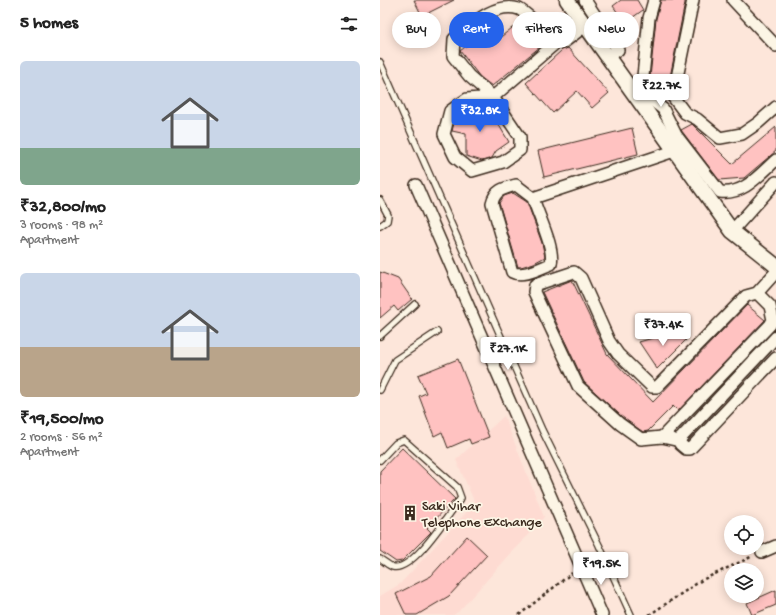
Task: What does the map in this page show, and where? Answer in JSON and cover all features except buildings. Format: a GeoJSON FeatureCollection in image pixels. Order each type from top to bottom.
{"type":"FeatureCollection","features":[{"type":"Feature","properties":{"kind":"street"},"geometry":{"type":"LineString","coordinates":[[566,0],[732,231],[776,266]]}},
{"type":"Feature","properties":{"kind":"street"},"geometry":{"type":"LineString","coordinates":[[585,0],[618,50],[606,57]]}},
{"type":"Feature","properties":{"kind":"street"},"geometry":{"type":"LineString","coordinates":[[654,0],[649,18],[642,86],[644,94],[663,109],[676,135],[720,192],[731,194],[747,186],[776,160]]}},
{"type":"Feature","properties":{"kind":"street"},"geometry":{"type":"LineString","coordinates":[[693,0],[673,97],[680,108],[720,138],[742,134],[758,123],[776,107]]}},
{"type":"Feature","properties":{"kind":"street"},"geometry":{"type":"LineString","coordinates":[[733,0],[776,46]]}},
{"type":"Feature","properties":{"kind":"street"},"geometry":{"type":"LineString","coordinates":[[522,12],[520,10],[502,7],[472,23],[454,39],[453,56],[469,76],[493,97],[520,137],[520,150],[503,162],[472,171],[455,158],[444,134],[450,111],[467,99],[493,97],[550,48]]}},
{"type":"Feature","properties":{"kind":"street"},"geometry":{"type":"LineString","coordinates":[[576,25],[582,22]]}},
{"type":"Feature","properties":{"kind":"street"},"geometry":{"type":"LineString","coordinates":[[656,126],[680,108]]}},
{"type":"Feature","properties":{"kind":"street"},"geometry":{"type":"LineString","coordinates":[[533,198],[674,151]]}},
{"type":"Feature","properties":{"kind":"street"},"geometry":{"type":"LineString","coordinates":[[732,231],[776,182]]}},
{"type":"Feature","properties":{"kind":"street"},"geometry":{"type":"LineString","coordinates":[[416,185],[602,615]]}},
{"type":"Feature","properties":{"kind":"street"},"geometry":{"type":"LineString","coordinates":[[516,185],[533,198],[552,258],[551,264],[523,274],[515,274],[512,272],[492,203],[494,195],[498,191],[516,185]]}},
{"type":"Feature","properties":{"kind":"street"},"geometry":{"type":"LineString","coordinates":[[680,441],[662,437],[641,439],[620,424],[578,386],[534,292],[535,285],[574,272],[581,278],[609,342],[618,354],[652,387],[658,387],[746,296],[757,293],[776,272]]}},
{"type":"Feature","properties":{"kind":"street"},"geometry":{"type":"LineString","coordinates":[[662,437],[770,325],[773,320],[770,306],[757,293]]}},
{"type":"Feature","properties":{"kind":"street"},"geometry":{"type":"LineString","coordinates":[[680,441],[680,439],[738,376],[776,337]]}},
{"type":"Feature","properties":{"kind":"street"},"geometry":{"type":"LineString","coordinates":[[680,441],[680,444],[686,449],[690,449],[776,358]]}},
{"type":"Feature","properties":{"kind":"street"},"geometry":{"type":"LineString","coordinates":[[738,376],[749,387]]}},
{"type":"Feature","properties":{"kind":"street"},"geometry":{"type":"LineString","coordinates":[[764,551],[776,548]]}},
{"type":"Feature","properties":{"kind":"lane"},"geometry":{"type":"LineString","coordinates":[[380,62],[542,430],[599,545],[631,615]]}},
{"type":"Feature","properties":{"kind":"lane"},"geometry":{"type":"LineString","coordinates":[[380,200],[388,215],[387,221],[380,226]]}},
{"type":"Feature","properties":{"kind":"lane"},"geometry":{"type":"LineString","coordinates":[[380,336],[415,304]]}},
{"type":"Feature","properties":{"kind":"lane"},"geometry":{"type":"LineString","coordinates":[[380,390],[395,360],[437,332]]}},
{"type":"Feature","properties":{"kind":"lane"},"geometry":{"type":"LineString","coordinates":[[380,460],[396,444],[404,440],[457,487],[460,498],[432,539],[404,566],[394,567],[380,559]]}},
{"type":"Feature","properties":{"kind":"path"},"geometry":{"type":"LineString","coordinates":[[649,615],[702,580],[756,555]]}},
{"type":"Feature","properties":{"kind":"path"},"geometry":{"type":"LineString","coordinates":[[519,615],[580,566]]}},
{"type":"Feature","properties":{"kind":"shaded area"},"geometry":{"type":"Polygon","coordinates":[[[504,416],[544,517],[458,612],[453,615],[380,615],[380,596],[400,584],[475,503],[456,460],[504,416]]]}},
{"type":"Feature","properties":{"kind":"place","name":"Saki Vihar Telephone Exchange"},"geometry":{"type":"Point","coordinates":[410,513]}}]}
